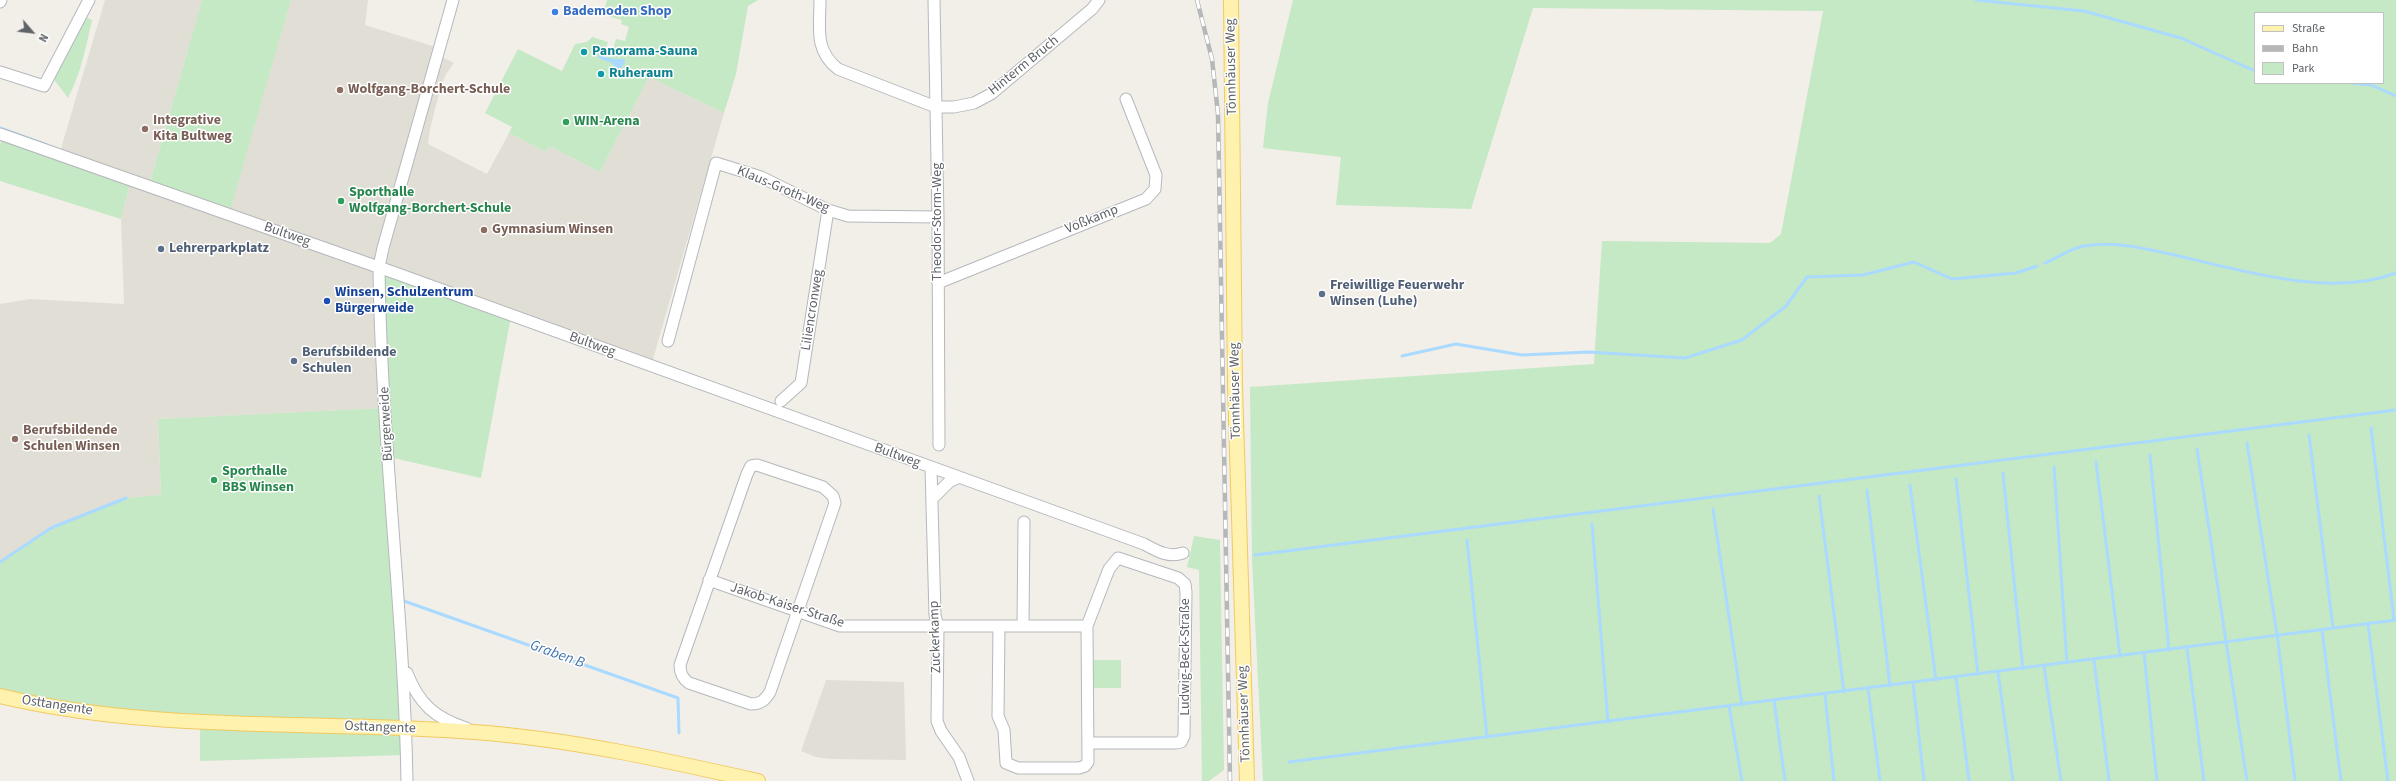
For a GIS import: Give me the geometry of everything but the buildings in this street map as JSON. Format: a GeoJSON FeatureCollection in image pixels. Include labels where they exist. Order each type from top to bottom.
{"type":"FeatureCollection","features":[{"type":"Feature","properties":{"kind":"main road","name":"Tönnhäuser Weg"},"geometry":{"type":"LineString","coordinates":[[1231,0],[1235,385],[1248,781]]}},
{"type":"Feature","properties":{"kind":"main road","name":"Osttangente"},"geometry":{"type":"LineString","coordinates":[[0,696],[45,707],[151,719],[476,732],[599,748],[758,781]]}},
{"type":"Feature","properties":{"kind":"street"},"geometry":{"type":"LineString","coordinates":[[0,72],[44,86],[89,0]]}},
{"type":"Feature","properties":{"kind":"street","name":"Bürgerweide"},"geometry":{"type":"LineString","coordinates":[[407,781],[404,665],[388,457],[379,267],[383,248],[453,0]]}},
{"type":"Feature","properties":{"kind":"street"},"geometry":{"type":"LineString","coordinates":[[820,0],[820,41],[823,54],[830,62],[838,69],[936,107]]}},
{"type":"Feature","properties":{"kind":"street","name":"Theodor-Storm-Weg"},"geometry":{"type":"LineString","coordinates":[[934,0],[938,216],[939,445]]}},
{"type":"Feature","properties":{"kind":"street","name":"Hinterm Bruch"},"geometry":{"type":"LineString","coordinates":[[936,107],[954,107],[974,103],[991,94],[1092,9],[1099,0]]}},
{"type":"Feature","properties":{"kind":"street","name":"Voßkamp"},"geometry":{"type":"LineString","coordinates":[[938,283],[1146,198],[1154,189],[1156,175],[1126,99]]}},
{"type":"Feature","properties":{"kind":"street","name":"Bultweg"},"geometry":{"type":"LineString","coordinates":[[0,134],[379,267],[957,478],[1144,544],[1161,553],[1174,556],[1183,553]]}},
{"type":"Feature","properties":{"kind":"street","name":"Klaus-Groth-Weg"},"geometry":{"type":"LineString","coordinates":[[668,341],[716,163],[761,177],[828,210],[848,216],[938,216]]}},
{"type":"Feature","properties":{"kind":"street","name":"Liliencronweg"},"geometry":{"type":"LineString","coordinates":[[781,401],[801,383],[828,210]]}},
{"type":"Feature","properties":{"kind":"street"},"geometry":{"type":"LineString","coordinates":[[757,465],[823,487],[833,496],[833,510],[797,611],[770,692],[766,699],[759,704],[751,704],[689,683],[680,673],[680,665],[709,580],[746,474],[751,466],[757,465]]}},
{"type":"Feature","properties":{"kind":"street","name":"Zuckerkamp"},"geometry":{"type":"LineString","coordinates":[[931,468],[934,497],[935,615],[938,627],[937,721],[941,731],[958,757],[962,776],[968,781]]}},
{"type":"Feature","properties":{"kind":"street"},"geometry":{"type":"LineString","coordinates":[[934,497],[949,482],[957,478]]}},
{"type":"Feature","properties":{"kind":"street"},"geometry":{"type":"LineString","coordinates":[[1023,626],[1024,522]]}},
{"type":"Feature","properties":{"kind":"street","name":"Ludwig-Beck-Straße"},"geometry":{"type":"LineString","coordinates":[[1087,626],[1111,565],[1118,558],[1178,578],[1185,584],[1184,736],[1181,742],[1089,743]]}},
{"type":"Feature","properties":{"kind":"street","name":"Jakob-Kaiser-Straße"},"geometry":{"type":"LineString","coordinates":[[709,580],[840,626],[938,627]]}},
{"type":"Feature","properties":{"kind":"street"},"geometry":{"type":"LineString","coordinates":[[938,627],[999,626],[1087,626],[1089,743],[1088,762],[1085,766],[1079,768],[1018,768],[1006,763],[1004,730],[998,716],[999,626]]}},
{"type":"Feature","properties":{"kind":"street","name":"Bürgerweide"},"geometry":{"type":"LineString","coordinates":[[404,665],[419,698],[428,708],[454,724],[476,732]]}},
{"type":"Feature","properties":{"kind":"shaded area"},"geometry":{"type":"Polygon","coordinates":[[[105,0],[202,0],[149,186],[229,214],[291,0],[368,0],[365,25],[439,48],[438,55],[454,63],[445,76],[440,90],[430,129],[428,144],[487,174],[509,133],[546,152],[549,146],[600,172],[649,77],[724,113],[651,366],[511,316],[385,408],[158,419],[161,495],[126,498],[51,528],[0,562],[0,304],[30,299],[124,304],[121,219],[131,180],[59,155],[105,0]]]}},
{"type":"Feature","properties":{"kind":"shaded area"},"geometry":{"type":"Polygon","coordinates":[[[826,680],[904,682],[906,760],[830,759],[816,757],[801,751],[826,680]]]}},
{"type":"Feature","properties":{"kind":"green space"},"geometry":{"type":"Polygon","coordinates":[[[202,0],[291,0],[229,215],[149,186],[202,0]]]}},
{"type":"Feature","properties":{"kind":"green space"},"geometry":{"type":"Polygon","coordinates":[[[607,0],[758,0],[748,6],[736,74],[724,113],[649,77],[600,172],[549,146],[546,152],[509,133],[512,127],[485,113],[518,49],[562,71],[575,44],[587,42],[592,37],[608,42],[606,48],[613,50],[616,39],[625,41],[629,27],[621,24],[622,20],[603,15],[607,0]]]}},
{"type":"Feature","properties":{"kind":"green space"},"geometry":{"type":"Polygon","coordinates":[[[1293,0],[2396,0],[2396,781],[1263,781],[1252,559],[1250,387],[1594,364],[1602,241],[1770,243],[1781,234],[1823,11],[1533,8],[1471,209],[1336,205],[1341,157],[1263,148],[1268,103],[1293,0]]]}},
{"type":"Feature","properties":{"kind":"green space"},"geometry":{"type":"Polygon","coordinates":[[[86,17],[92,20],[90,30],[80,69],[68,98],[53,78],[86,17]]]}},
{"type":"Feature","properties":{"kind":"green space"},"geometry":{"type":"Polygon","coordinates":[[[3,135],[131,180],[121,219],[0,181],[0,145],[3,135]]]}},
{"type":"Feature","properties":{"kind":"green space"},"geometry":{"type":"Polygon","coordinates":[[[379,267],[511,316],[481,478],[389,457],[406,755],[200,761],[200,721],[0,696],[0,562],[51,528],[126,498],[161,495],[158,419],[385,408],[379,267]]]}},
{"type":"Feature","properties":{"kind":"green space"},"geometry":{"type":"Polygon","coordinates":[[[1194,536],[1220,540],[1224,770],[1209,781],[1202,781],[1199,570],[1187,567],[1194,536]]]}},
{"type":"Feature","properties":{"kind":"green space"},"geometry":{"type":"Polygon","coordinates":[[[1093,660],[1121,660],[1121,688],[1094,688],[1093,660]]]}},
{"type":"Feature","properties":{"kind":"water"},"geometry":{"type":"Polygon","coordinates":[[[597,55],[614,59],[624,59],[625,62],[622,67],[617,70],[612,63],[600,59],[597,55]]]}},
{"type":"Feature","properties":{"kind":"waterway"},"geometry":{"type":"LineString","coordinates":[[1976,0],[2084,11],[2181,38],[2254,71]]}},
{"type":"Feature","properties":{"kind":"waterway"},"geometry":{"type":"LineString","coordinates":[[2361,84],[2371,85],[2396,96]]}},
{"type":"Feature","properties":{"kind":"waterway"},"geometry":{"type":"LineString","coordinates":[[0,128],[47,145]]}},
{"type":"Feature","properties":{"kind":"waterway"},"geometry":{"type":"LineString","coordinates":[[2045,263],[2079,247],[2106,244],[2170,254],[2284,279],[2343,283],[2370,280],[2396,273]]}},
{"type":"Feature","properties":{"kind":"waterway"},"geometry":{"type":"LineString","coordinates":[[1402,356],[1456,344],[1522,355],[1589,352],[1685,358],[1742,340],[1786,306],[1807,277],[1863,275],[1914,262],[1952,279],[2016,273],[2037,266]]}},
{"type":"Feature","properties":{"kind":"waterway"},"geometry":{"type":"LineString","coordinates":[[1255,555],[2396,410]]}},
{"type":"Feature","properties":{"kind":"waterway"},"geometry":{"type":"LineString","coordinates":[[2371,428],[2394,620]]}},
{"type":"Feature","properties":{"kind":"waterway"},"geometry":{"type":"LineString","coordinates":[[2309,435],[2333,628]]}},
{"type":"Feature","properties":{"kind":"waterway"},"geometry":{"type":"LineString","coordinates":[[2247,443],[2278,641],[2295,781]]}},
{"type":"Feature","properties":{"kind":"waterway"},"geometry":{"type":"LineString","coordinates":[[2197,449],[2247,781]]}},
{"type":"Feature","properties":{"kind":"waterway"},"geometry":{"type":"LineString","coordinates":[[2150,455],[2169,650]]}},
{"type":"Feature","properties":{"kind":"waterway"},"geometry":{"type":"LineString","coordinates":[[2096,462],[2120,656]]}},
{"type":"Feature","properties":{"kind":"waterway"},"geometry":{"type":"LineString","coordinates":[[2054,467],[2067,663]]}},
{"type":"Feature","properties":{"kind":"waterway"},"geometry":{"type":"LineString","coordinates":[[2003,473],[2023,669]]}},
{"type":"Feature","properties":{"kind":"waterway"},"geometry":{"type":"LineString","coordinates":[[1956,479],[1978,674]]}},
{"type":"Feature","properties":{"kind":"waterway"},"geometry":{"type":"LineString","coordinates":[[1910,485],[1936,680]]}},
{"type":"Feature","properties":{"kind":"waterway"},"geometry":{"type":"LineString","coordinates":[[1867,490],[1890,686]]}},
{"type":"Feature","properties":{"kind":"waterway"},"geometry":{"type":"LineString","coordinates":[[1819,496],[1844,692]]}},
{"type":"Feature","properties":{"kind":"waterway"},"geometry":{"type":"LineString","coordinates":[[0,562],[51,528],[126,498]]}},
{"type":"Feature","properties":{"kind":"waterway"},"geometry":{"type":"LineString","coordinates":[[1713,509],[1742,705]]}},
{"type":"Feature","properties":{"kind":"waterway"},"geometry":{"type":"LineString","coordinates":[[1592,524],[1608,722]]}},
{"type":"Feature","properties":{"kind":"waterway"},"geometry":{"type":"LineString","coordinates":[[1467,540],[1487,737]]}},
{"type":"Feature","properties":{"kind":"waterway","name":"Graben B"},"geometry":{"type":"LineString","coordinates":[[404,601],[678,698],[679,733]]}},
{"type":"Feature","properties":{"kind":"waterway"},"geometry":{"type":"LineString","coordinates":[[1289,762],[2396,620]]}},
{"type":"Feature","properties":{"kind":"waterway"},"geometry":{"type":"LineString","coordinates":[[2368,624],[2388,781]]}},
{"type":"Feature","properties":{"kind":"waterway"},"geometry":{"type":"LineString","coordinates":[[2322,630],[2341,781]]}},
{"type":"Feature","properties":{"kind":"waterway"},"geometry":{"type":"LineString","coordinates":[[2187,648],[2204,781]]}},
{"type":"Feature","properties":{"kind":"waterway"},"geometry":{"type":"LineString","coordinates":[[2144,653],[2157,781]]}},
{"type":"Feature","properties":{"kind":"waterway"},"geometry":{"type":"LineString","coordinates":[[2094,660],[2109,781]]}},
{"type":"Feature","properties":{"kind":"waterway"},"geometry":{"type":"LineString","coordinates":[[2044,666],[2061,781]]}},
{"type":"Feature","properties":{"kind":"waterway"},"geometry":{"type":"LineString","coordinates":[[1998,672],[2013,781]]}},
{"type":"Feature","properties":{"kind":"waterway"},"geometry":{"type":"LineString","coordinates":[[1956,677],[1969,781]]}},
{"type":"Feature","properties":{"kind":"waterway"},"geometry":{"type":"LineString","coordinates":[[1913,683],[1924,781]]}},
{"type":"Feature","properties":{"kind":"waterway"},"geometry":{"type":"LineString","coordinates":[[1868,688],[1880,781]]}},
{"type":"Feature","properties":{"kind":"waterway"},"geometry":{"type":"LineString","coordinates":[[1825,694],[1834,781]]}},
{"type":"Feature","properties":{"kind":"waterway"},"geometry":{"type":"LineString","coordinates":[[1774,700],[1785,781]]}},
{"type":"Feature","properties":{"kind":"waterway"},"geometry":{"type":"LineString","coordinates":[[1729,706],[1742,781]]}},
{"type":"Feature","properties":{"kind":"railway"},"geometry":{"type":"LineString","coordinates":[[1197,0],[1212,59],[1218,114],[1230,781]]}},
{"type":"Feature","properties":{"kind":"place","name":"Bademoden Shop"},"geometry":{"type":"Point","coordinates":[555,12]}},
{"type":"Feature","properties":{"kind":"place","name":"Panorama-Sauna"},"geometry":{"type":"Point","coordinates":[584,52]}},
{"type":"Feature","properties":{"kind":"place","name":"Ruheraum"},"geometry":{"type":"Point","coordinates":[601,74]}},
{"type":"Feature","properties":{"kind":"place","name":"Wolfgang-Borchert-Schule"},"geometry":{"type":"Point","coordinates":[340,90]}},
{"type":"Feature","properties":{"kind":"place","name":"WIN-Arena"},"geometry":{"type":"Point","coordinates":[566,122]}},
{"type":"Feature","properties":{"kind":"place","name":"Integrative Kita Bultweg"},"geometry":{"type":"Point","coordinates":[145,129]}},
{"type":"Feature","properties":{"kind":"place","name":"Sporthalle Wolfgang-Borchert-Schule"},"geometry":{"type":"Point","coordinates":[341,201]}},
{"type":"Feature","properties":{"kind":"place","name":"Gymnasium Winsen"},"geometry":{"type":"Point","coordinates":[484,230]}},
{"type":"Feature","properties":{"kind":"place","name":"Lehrerparkplatz"},"geometry":{"type":"Point","coordinates":[161,249]}},
{"type":"Feature","properties":{"kind":"place","name":"Freiwillige Feuerwehr Winsen (Luhe)"},"geometry":{"type":"Point","coordinates":[1322,294]}},
{"type":"Feature","properties":{"kind":"place","name":"Winsen, Schulzentrum Bürgerweide"},"geometry":{"type":"Point","coordinates":[327,301]}},
{"type":"Feature","properties":{"kind":"place","name":"Berufsbildende Schulen"},"geometry":{"type":"Point","coordinates":[294,361]}},
{"type":"Feature","properties":{"kind":"place","name":"Berufsbildende Schulen Winsen"},"geometry":{"type":"Point","coordinates":[15,439]}},
{"type":"Feature","properties":{"kind":"place","name":"Sporthalle BBS Winsen"},"geometry":{"type":"Point","coordinates":[214,480]}}]}
